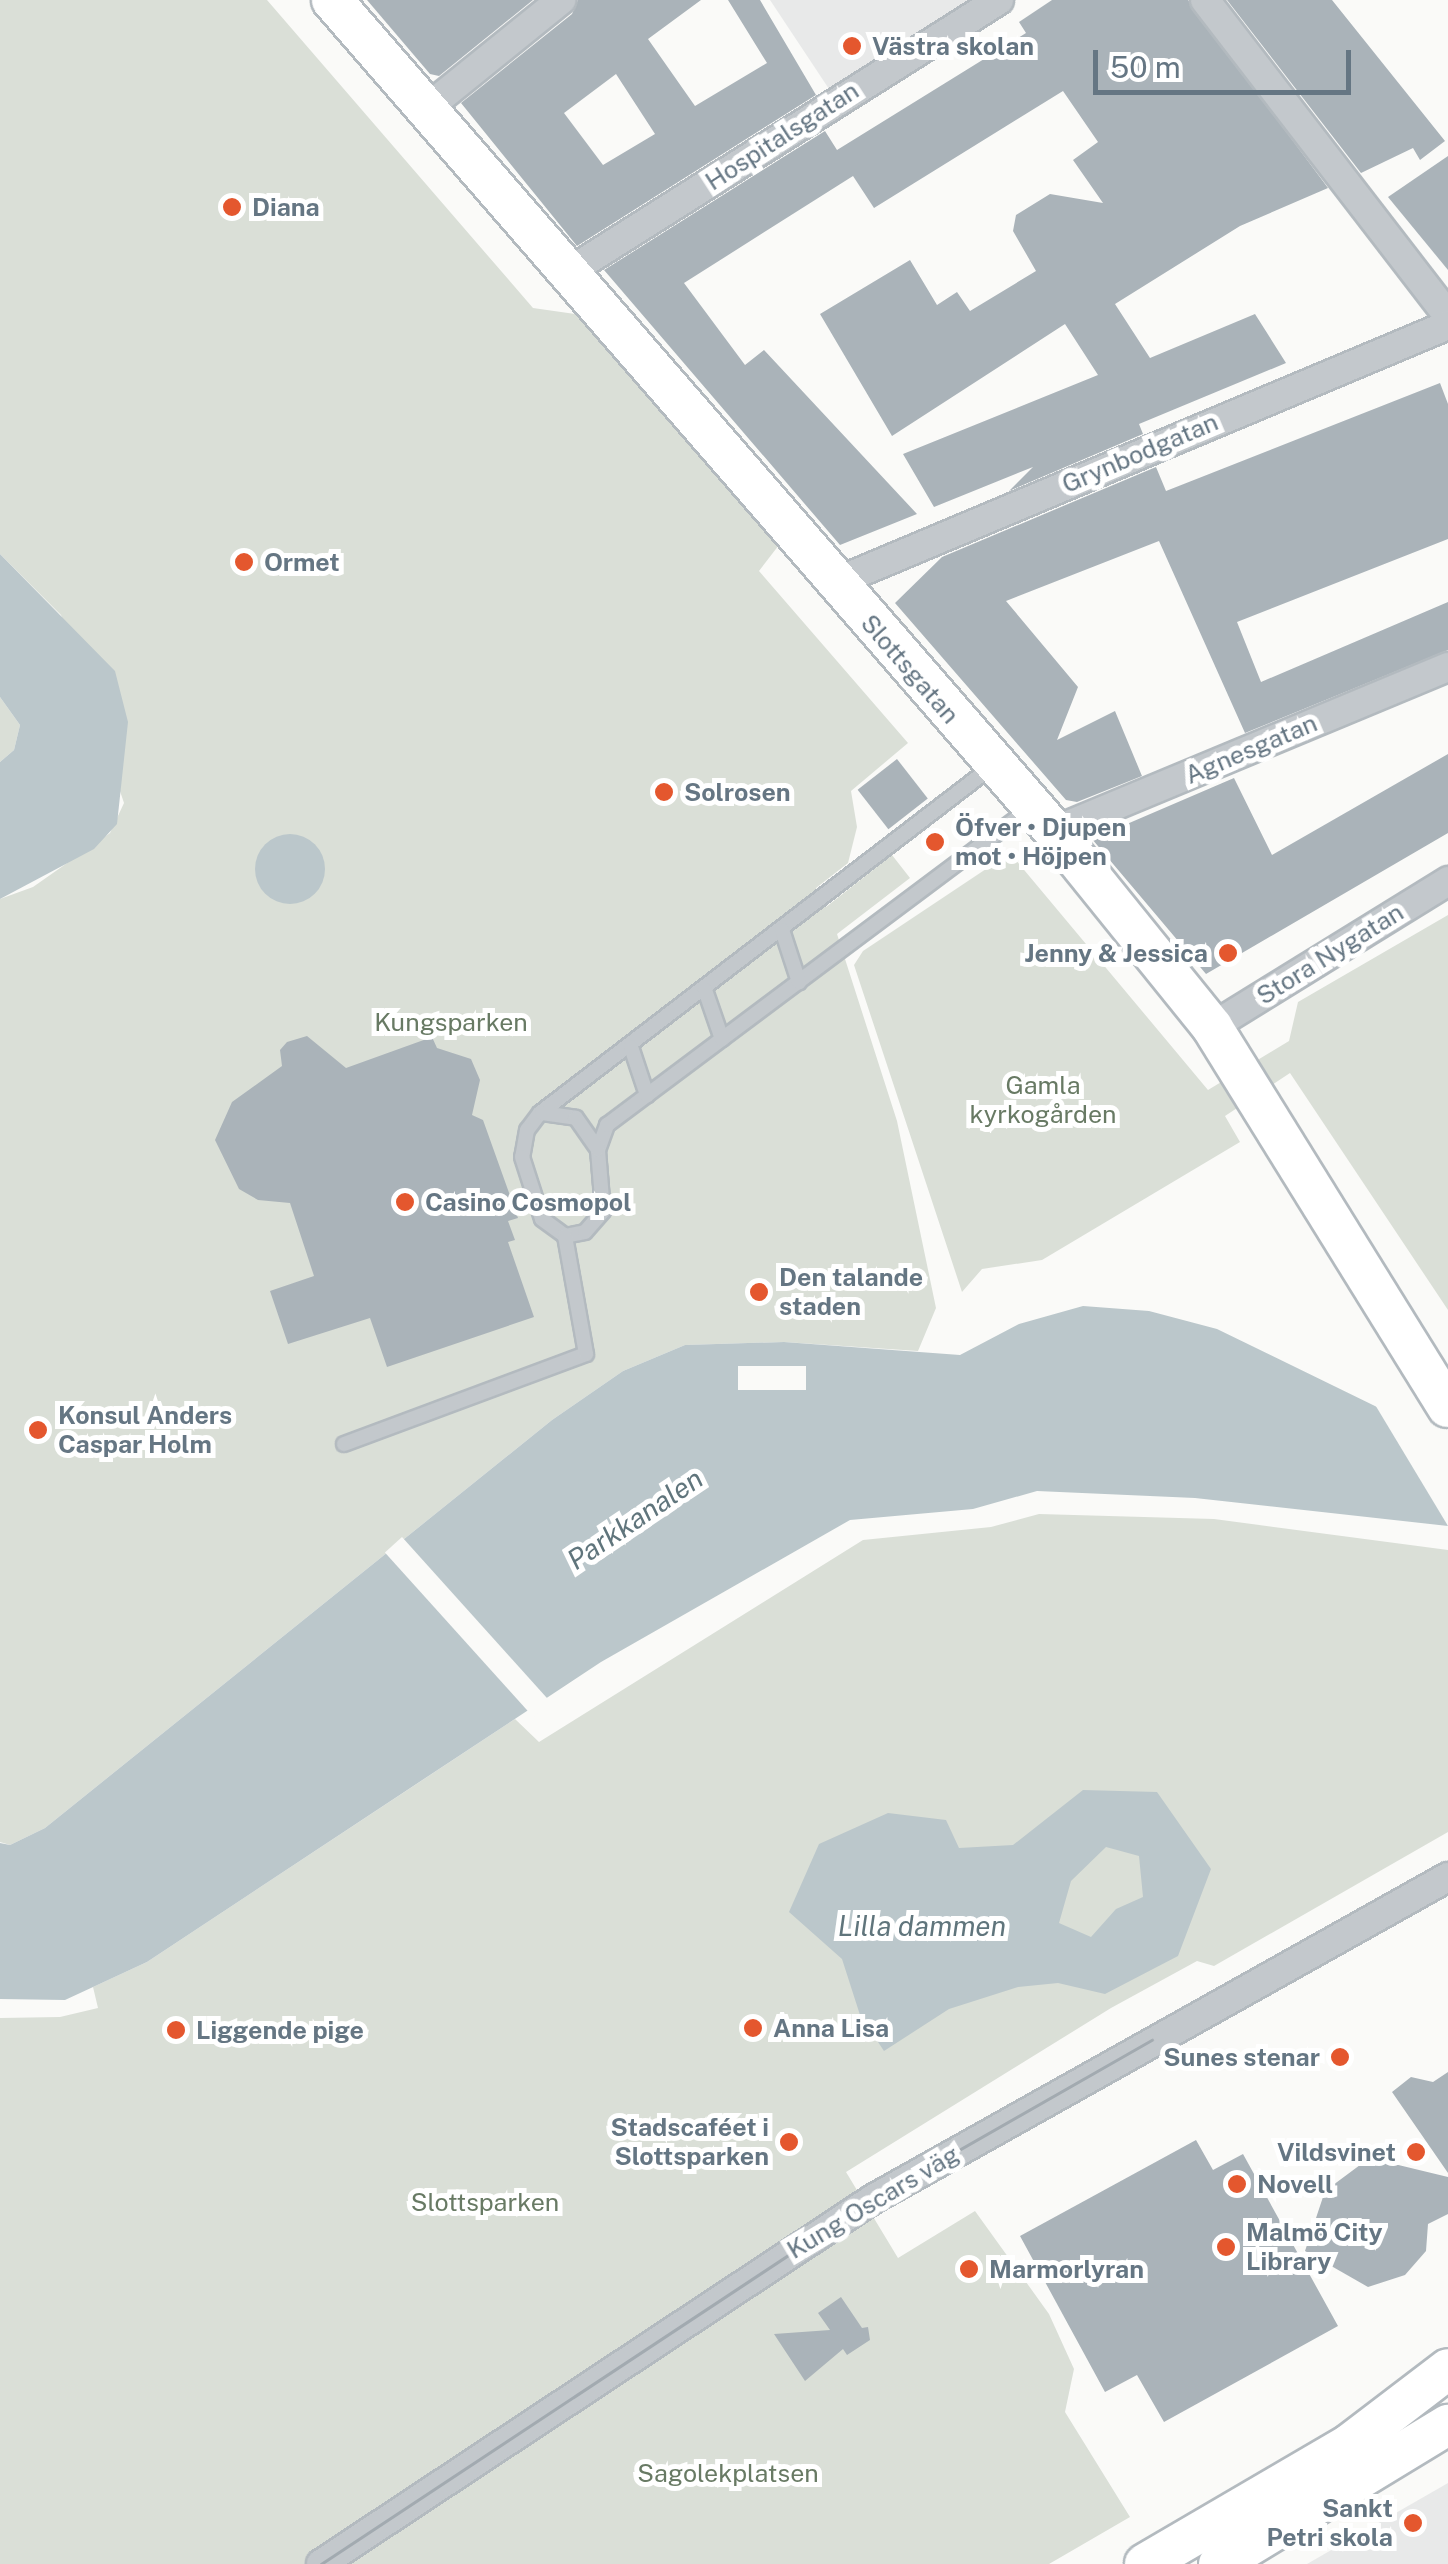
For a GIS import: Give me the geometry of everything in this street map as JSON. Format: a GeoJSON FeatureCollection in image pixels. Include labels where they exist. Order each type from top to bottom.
{"type":"FeatureCollection","features":[{"type":"Feature","properties":{"kind":"main road","name":"Slottsgatan"},"geometry":{"type":"LineString","coordinates":[[332,0],[834,584],[1043,819],[1212,1027],[1440,1394]]}},
{"type":"Feature","properties":{"kind":"main road"},"geometry":{"type":"LineString","coordinates":[[1146,2564],[1350,2444],[1448,2368]]}},
{"type":"Feature","properties":{"kind":"main road"},"geometry":{"type":"LineString","coordinates":[[1219,2564],[1448,2425]]}},
{"type":"Feature","properties":{"kind":"street"},"geometry":{"type":"LineString","coordinates":[[426,109],[561,0]]}},
{"type":"Feature","properties":{"kind":"street","name":"Hospitalsgatan"},"geometry":{"type":"LineString","coordinates":[[567,273],[999,0]]}},
{"type":"Feature","properties":{"kind":"street"},"geometry":{"type":"LineString","coordinates":[[1205,0],[1448,315]]}},
{"type":"Feature","properties":{"kind":"street","name":"Grynbodgatan"},"geometry":{"type":"LineString","coordinates":[[834,584],[1448,325]]}},
{"type":"Feature","properties":{"kind":"street","name":"Agnesgatan"},"geometry":{"type":"LineString","coordinates":[[1043,819],[1448,667]]}},
{"type":"Feature","properties":{"kind":"street","name":"Stora Nygatan"},"geometry":{"type":"LineString","coordinates":[[1212,1027],[1448,881]]}},
{"type":"Feature","properties":{"kind":"street","name":"Kung Oscars väg"},"geometry":{"type":"LineString","coordinates":[[321,2564],[873,2200],[1448,1877]]}},
{"type":"Feature","properties":{"kind":"lane"},"geometry":{"type":"LineString","coordinates":[[344,1444],[586,1354],[566,1236],[542,1219],[523,1174],[523,1143],[540,1114],[994,765]]}},
{"type":"Feature","properties":{"kind":"lane"},"geometry":{"type":"LineString","coordinates":[[566,1236],[584,1232],[603,1211],[598,1150],[607,1126],[799,982],[1043,819]]}},
{"type":"Feature","properties":{"kind":"lane"},"geometry":{"type":"LineString","coordinates":[[782,930],[799,982]]}},
{"type":"Feature","properties":{"kind":"lane"},"geometry":{"type":"LineString","coordinates":[[705,990],[722,1039]]}},
{"type":"Feature","properties":{"kind":"lane"},"geometry":{"type":"LineString","coordinates":[[630,1046],[647,1095]]}},
{"type":"Feature","properties":{"kind":"lane"},"geometry":{"type":"LineString","coordinates":[[540,1114],[576,1118],[598,1150]]}},
{"type":"Feature","properties":{"kind":"shaded area","name":"Västra skolan"},"geometry":{"type":"Polygon","coordinates":[[[770,0],[977,0],[831,92],[770,0]]]}},
{"type":"Feature","properties":{"kind":"shaded area","name":"Sankt Petri skola"},"geometry":{"type":"Polygon","coordinates":[[[1448,2483],[1448,2564],[1307,2564],[1448,2483]]]}},
{"type":"Feature","properties":{"kind":"green space","name":"Kungsparken"},"geometry":{"type":"Polygon","coordinates":[[[0,0],[267,0],[533,308],[575,314],[716,465],[779,545],[759,571],[908,743],[851,791],[857,827],[848,863],[816,888],[826,907],[892,855],[910,878],[837,934],[897,1121],[936,1308],[918,1351],[784,1342],[685,1345],[623,1371],[552,1420],[45,1828],[10,1845],[0,1842],[0,899],[33,887],[110,833],[124,803],[61,615],[0,554],[0,0]]]}},
{"type":"Feature","properties":{"kind":"green space"},"geometry":{"type":"Polygon","coordinates":[[[0,697],[20,725],[14,750],[0,762],[0,697]]]}},
{"type":"Feature","properties":{"kind":"green space","name":"Gamla kyrkogården"},"geometry":{"type":"Polygon","coordinates":[[[1010,853],[1208,1090],[1289,1041],[1298,1002],[1448,915],[1448,1310],[1290,1073],[1225,1116],[1240,1142],[1042,1260],[982,1269],[962,1292],[854,965],[863,951],[1010,853]]]}},
{"type":"Feature","properties":{"kind":"green space","name":"Slottsparken"},"geometry":{"type":"Polygon","coordinates":[[[1039,1514],[1214,1519],[1448,1550],[1448,1832],[1214,1966],[1197,1961],[1111,2008],[846,2172],[898,2258],[975,2211],[1049,2314],[1074,2369],[1065,2412],[1130,2517],[1049,2564],[0,2564],[0,2018],[60,2017],[98,2008],[93,1987],[147,1962],[515,1719],[539,1742],[863,1540],[991,1527],[1039,1514]]]}},
{"type":"Feature","properties":{"kind":"water"},"geometry":{"type":"Polygon","coordinates":[[[0,554],[115,671],[128,722],[117,824],[94,849],[0,899],[0,762],[14,750],[20,725],[0,697],[0,554]]]}},
{"type":"Feature","properties":{"kind":"water"},"geometry":{"type":"Polygon","coordinates":[[[290,834],[315,844],[325,869],[315,894],[290,904],[265,894],[255,869],[265,844],[290,834]]]}},
{"type":"Feature","properties":{"kind":"water","name":"Parkkanalen"},"geometry":{"type":"Polygon","coordinates":[[[1083,1306],[1149,1311],[1217,1329],[1377,1407],[1448,1414],[1448,1526],[1195,1498],[1037,1491],[973,1509],[850,1520],[601,1662],[147,1962],[65,2000],[0,1999],[0,1843],[10,1845],[45,1828],[552,1420],[623,1371],[685,1345],[784,1342],[960,1355],[1019,1324],[1083,1306]]]}},
{"type":"Feature","properties":{"kind":"water","name":"Lilla dammen"},"geometry":{"type":"Polygon","coordinates":[[[1083,1790],[1157,1792],[1211,1869],[1178,1956],[1105,1994],[1058,1983],[1018,1987],[949,2009],[884,2051],[860,2015],[842,1959],[789,1912],[819,1844],[888,1813],[946,1820],[959,1848],[1013,1845],[1083,1790]],[[1106,1847],[1071,1881],[1059,1923],[1091,1937],[1116,1909],[1143,1897],[1139,1856],[1106,1847]]]}},
{"type":"Feature","properties":{"kind":"pier"},"geometry":{"type":"Polygon","coordinates":[[[738,1366],[806,1366],[806,1390],[738,1390],[738,1366]]]}},
{"type":"Feature","properties":{"kind":"pier"},"geometry":{"type":"Polygon","coordinates":[[[1371,1398],[1448,1409],[1448,1526],[1371,1398]]]}},
{"type":"Feature","properties":{"kind":"pier"},"geometry":{"type":"Polygon","coordinates":[[[402,1537],[551,1702],[533,1717],[385,1552],[402,1537]]]}},
{"type":"Feature","properties":{"kind":"building"},"geometry":{"type":"Polygon","coordinates":[[[367,0],[533,0],[439,76],[430,74],[367,0]]]}},
{"type":"Feature","properties":{"kind":"building"},"geometry":{"type":"Polygon","coordinates":[[[578,0],[701,0],[648,39],[695,106],[767,63],[728,0],[760,0],[816,95],[577,246],[461,103],[572,14],[578,0]],[[616,74],[564,113],[603,165],[655,134],[616,74]]]}},
{"type":"Feature","properties":{"kind":"building"},"geometry":{"type":"Polygon","coordinates":[[[1052,0],[1188,0],[1328,188],[1240,226],[1115,304],[1150,358],[1255,314],[1286,363],[1139,424],[1143,434],[1009,491],[1033,467],[934,507],[903,454],[1098,375],[1065,324],[892,436],[820,314],[910,260],[937,305],[957,292],[970,311],[1036,271],[1013,231],[1016,215],[1050,194],[1103,203],[1073,160],[1098,142],[1063,91],[874,208],[853,176],[684,283],[745,365],[764,350],[917,514],[840,545],[604,270],[825,131],[837,150],[1026,33],[1019,22],[1052,0]]]}},
{"type":"Feature","properties":{"kind":"building"},"geometry":{"type":"Polygon","coordinates":[[[1227,0],[1332,0],[1445,141],[1420,160],[1413,148],[1361,173],[1227,0]]]}},
{"type":"Feature","properties":{"kind":"building"},"geometry":{"type":"Polygon","coordinates":[[[1448,156],[1448,270],[1388,197],[1448,156]]]}},
{"type":"Feature","properties":{"kind":"building"},"geometry":{"type":"Polygon","coordinates":[[[1440,383],[1448,404],[1448,539],[1237,622],[1261,682],[1448,602],[1448,650],[1245,733],[1159,541],[1006,601],[1078,687],[1057,740],[1115,711],[1142,776],[1077,802],[1066,800],[895,603],[942,557],[1156,467],[1166,491],[1440,383]]]}},
{"type":"Feature","properties":{"kind":"building"},"geometry":{"type":"Polygon","coordinates":[[[1448,754],[1448,833],[1206,974],[1092,839],[1234,778],[1272,855],[1448,754]]]}},
{"type":"Feature","properties":{"kind":"building"},"geometry":{"type":"Polygon","coordinates":[[[897,759],[928,798],[888,829],[858,790],[897,759]]]}},
{"type":"Feature","properties":{"kind":"building","name":"Casino Cosmopol"},"geometry":{"type":"Polygon","coordinates":[[[307,1036],[346,1068],[432,1037],[437,1048],[471,1059],[480,1080],[472,1115],[483,1120],[518,1218],[508,1221],[515,1240],[508,1242],[534,1317],[387,1367],[370,1318],[288,1344],[270,1291],[314,1276],[290,1203],[258,1200],[239,1189],[215,1140],[232,1102],[282,1066],[280,1050],[287,1042],[307,1036]]]}},
{"type":"Feature","properties":{"kind":"building"},"geometry":{"type":"Polygon","coordinates":[[[1448,2072],[1448,2173],[1392,2092],[1411,2077],[1433,2082],[1448,2072]]]}},
{"type":"Feature","properties":{"kind":"building","name":"Malmö City Library"},"geometry":{"type":"Polygon","coordinates":[[[1196,2140],[1213,2170],[1243,2154],[1338,2326],[1164,2422],[1137,2375],[1105,2392],[1020,2236],[1196,2140]]]}},
{"type":"Feature","properties":{"kind":"building"},"geometry":{"type":"Polygon","coordinates":[[[1386,2162],[1448,2177],[1448,2214],[1428,2224],[1426,2251],[1405,2275],[1368,2287],[1305,2251],[1325,2191],[1360,2165],[1386,2162]]]}},
{"type":"Feature","properties":{"kind":"building"},"geometry":{"type":"Polygon","coordinates":[[[841,2297],[862,2328],[868,2327],[870,2340],[847,2355],[843,2349],[805,2381],[774,2334],[830,2330],[818,2313],[841,2297]]]}},
{"type":"Feature","properties":{"kind":"tram line"},"geometry":{"type":"LineString","coordinates":[[321,2564],[873,2199],[1152,2040]]}},
{"type":"Feature","properties":{"kind":"place","name":"Västra skolan"},"geometry":{"type":"Point","coordinates":[852,46]}},
{"type":"Feature","properties":{"kind":"place","name":"Diana"},"geometry":{"type":"Point","coordinates":[232,207]}},
{"type":"Feature","properties":{"kind":"place","name":"Ormet"},"geometry":{"type":"Point","coordinates":[244,562]}},
{"type":"Feature","properties":{"kind":"place","name":"Solrosen"},"geometry":{"type":"Point","coordinates":[664,792]}},
{"type":"Feature","properties":{"kind":"place","name":"Öfver • Djupen mot • Höjpen"},"geometry":{"type":"Point","coordinates":[935,842]}},
{"type":"Feature","properties":{"kind":"place","name":"Jenny & Jessica"},"geometry":{"type":"Point","coordinates":[1228,953]}},
{"type":"Feature","properties":{"kind":"place","name":"Casino Cosmopol"},"geometry":{"type":"Point","coordinates":[405,1202]}},
{"type":"Feature","properties":{"kind":"place","name":"Den talande staden"},"geometry":{"type":"Point","coordinates":[759,1292]}},
{"type":"Feature","properties":{"kind":"place","name":"Konsul Anders Caspar Holm"},"geometry":{"type":"Point","coordinates":[38,1430]}},
{"type":"Feature","properties":{"kind":"place","name":"Anna Lisa"},"geometry":{"type":"Point","coordinates":[753,2028]}},
{"type":"Feature","properties":{"kind":"place","name":"Liggende pige"},"geometry":{"type":"Point","coordinates":[176,2030]}},
{"type":"Feature","properties":{"kind":"place","name":"Sunes stenar"},"geometry":{"type":"Point","coordinates":[1340,2057]}},
{"type":"Feature","properties":{"kind":"place","name":"Stadscaféet i Slottsparken"},"geometry":{"type":"Point","coordinates":[789,2142]}},
{"type":"Feature","properties":{"kind":"place","name":"Vildsvinet"},"geometry":{"type":"Point","coordinates":[1416,2152]}},
{"type":"Feature","properties":{"kind":"place","name":"Novell"},"geometry":{"type":"Point","coordinates":[1237,2184]}},
{"type":"Feature","properties":{"kind":"place","name":"Malmö City Library"},"geometry":{"type":"Point","coordinates":[1226,2247]}},
{"type":"Feature","properties":{"kind":"place","name":"Marmorlyran"},"geometry":{"type":"Point","coordinates":[969,2269]}},
{"type":"Feature","properties":{"kind":"place","name":"Sankt Petri skola"},"geometry":{"type":"Point","coordinates":[1413,2523]}},
{"type":"Feature","properties":{"kind":"park label","name":"Sagolekplatsen"},"geometry":{"type":"Point","coordinates":[728,2473]}}]}
